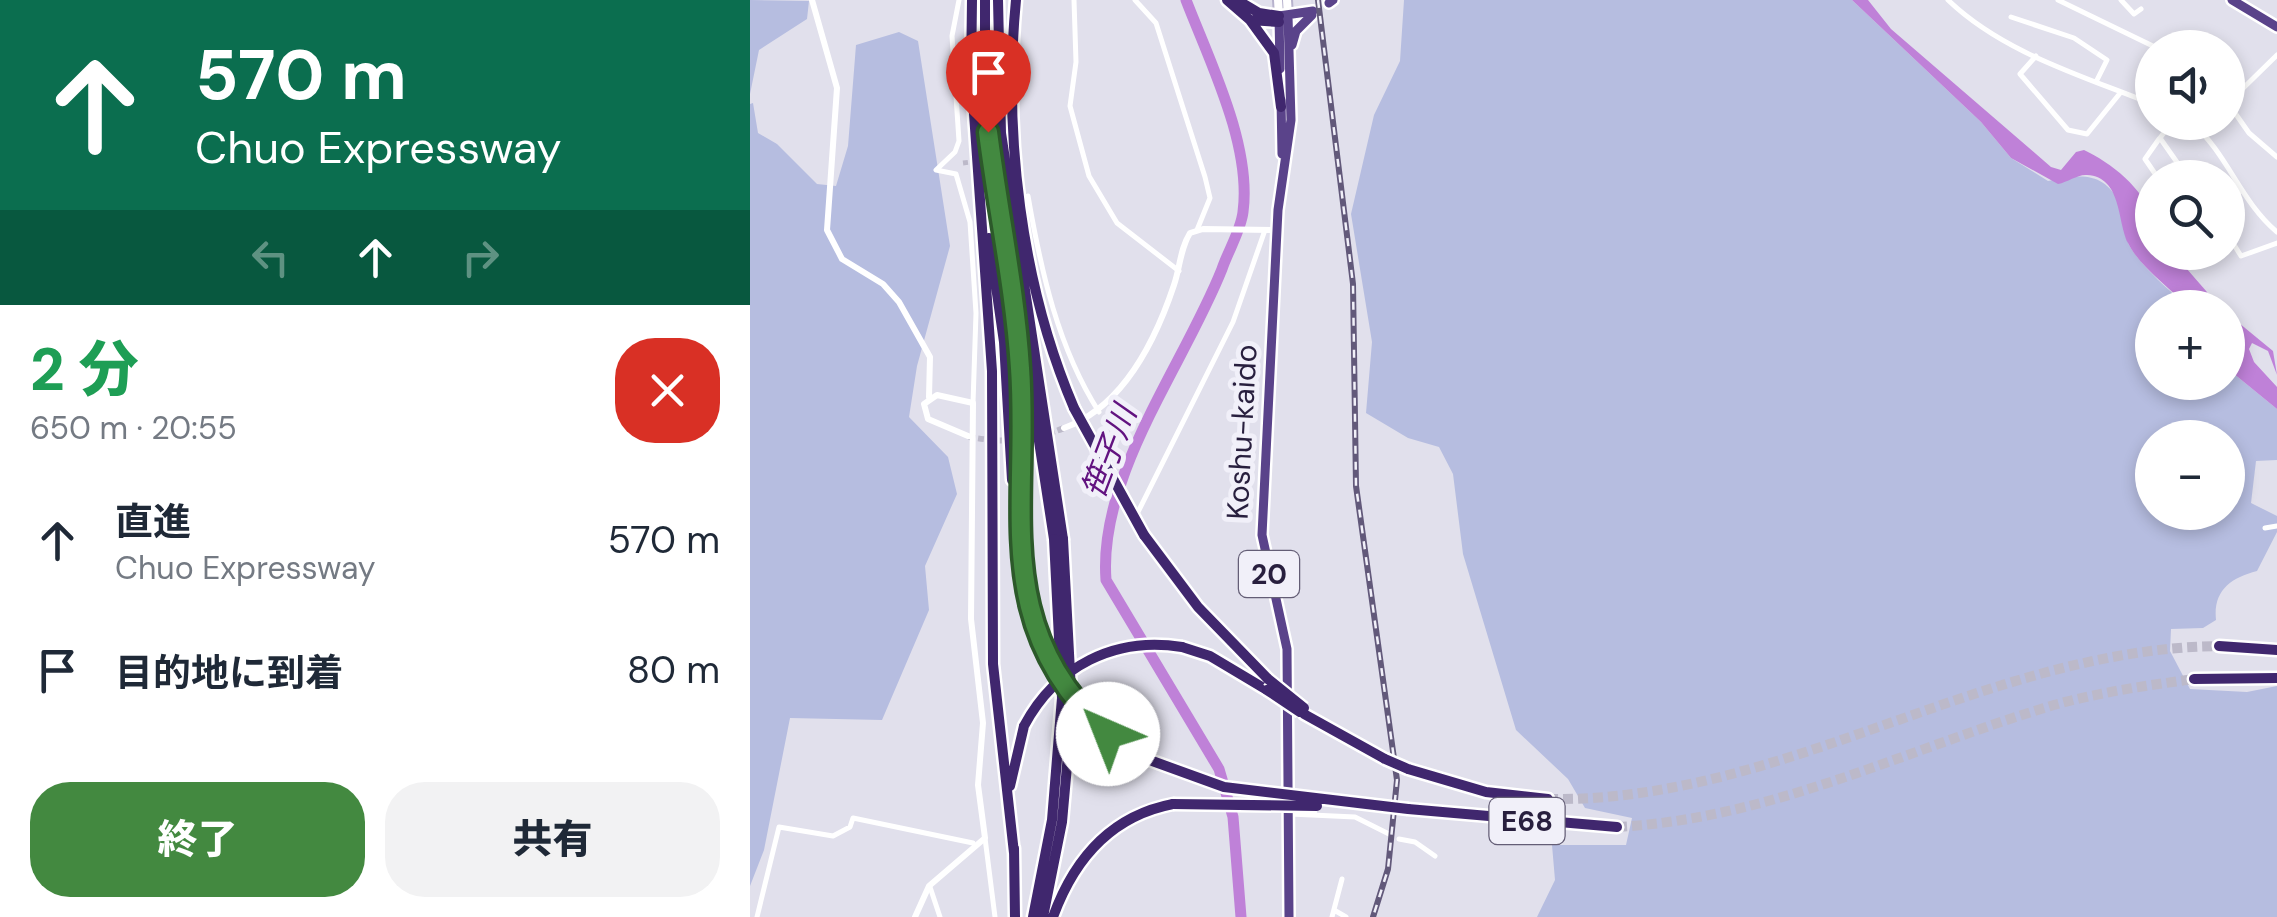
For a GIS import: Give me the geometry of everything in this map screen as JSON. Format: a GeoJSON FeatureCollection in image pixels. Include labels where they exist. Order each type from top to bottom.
{"type":"FeatureCollection","features":[{"type":"Feature","properties":{"kind":"highway"},"geometry":{"type":"LineString","coordinates":[[972,0],[970,71],[992,371],[994,664],[1014,853]]}},
{"type":"Feature","properties":{"kind":"highway"},"geometry":{"type":"LineString","coordinates":[[985,0],[985,95],[1020,364],[1018,518],[1023,585]]}},
{"type":"Feature","properties":{"kind":"highway"},"geometry":{"type":"LineString","coordinates":[[1000,0],[998,106],[1059,539],[1072,710],[1062,822],[1043,917]]}},
{"type":"Feature","properties":{"kind":"highway"},"geometry":{"type":"LineString","coordinates":[[1019,0],[1013,115],[1023,207],[1044,320],[1074,408],[1144,535],[1198,607],[1268,684]]}},
{"type":"Feature","properties":{"kind":"highway"},"geometry":{"type":"LineString","coordinates":[[1227,0],[1250,20],[1274,53],[1282,107]]}},
{"type":"Feature","properties":{"kind":"highway"},"geometry":{"type":"LineString","coordinates":[[1238,0],[1258,14],[1282,18]]}},
{"type":"Feature","properties":{"kind":"highway"},"geometry":{"type":"LineString","coordinates":[[1238,0],[1262,0]]}},
{"type":"Feature","properties":{"kind":"highway"},"geometry":{"type":"LineString","coordinates":[[2232,0],[2277,27]]}},
{"type":"Feature","properties":{"kind":"highway"},"geometry":{"type":"LineString","coordinates":[[1250,20],[1312,13],[1296,32],[1290,56]]}},
{"type":"Feature","properties":{"kind":"highway","name":"Koshu-kaido"},"geometry":{"type":"LineString","coordinates":[[1282,18],[1290,56],[1292,120],[1277,230],[1262,535],[1286,637],[1289,917]]}},
{"type":"Feature","properties":{"kind":"highway","name":"Koshu-kaido"},"geometry":{"type":"LineString","coordinates":[[1281,187],[1282,18]]}},
{"type":"Feature","properties":{"kind":"highway"},"geometry":{"type":"LineString","coordinates":[[970,71],[980,177],[1004,342],[1023,585],[1035,632],[1066,688],[1108,734],[1144,758],[1224,787],[1408,810]]}},
{"type":"Feature","properties":{"kind":"highway"},"geometry":{"type":"LineString","coordinates":[[999,212],[1059,539],[1062,698],[1052,820],[1033,917]]}},
{"type":"Feature","properties":{"kind":"highway"},"geometry":{"type":"LineString","coordinates":[[1016,917],[1010,778],[1024,726],[1053,684],[1091,658],[1136,644],[1182,647],[1268,684]]}},
{"type":"Feature","properties":{"kind":"highway"},"geometry":{"type":"LineString","coordinates":[[2220,646],[2277,650]]}},
{"type":"Feature","properties":{"kind":"highway"},"geometry":{"type":"LineString","coordinates":[[2194,680],[2277,678]]}},
{"type":"Feature","properties":{"kind":"highway","name":"E68"},"geometry":{"type":"LineString","coordinates":[[1268,684],[1367,750],[1408,769],[1486,792],[1548,799]]}},
{"type":"Feature","properties":{"kind":"highway"},"geometry":{"type":"LineString","coordinates":[[1053,917],[1072,875],[1099,840],[1132,817],[1174,804],[1408,810]]}},
{"type":"Feature","properties":{"kind":"highway","name":"E68"},"geometry":{"type":"LineString","coordinates":[[1408,810],[1617,826]]}},
{"type":"Feature","properties":{"kind":"main road","name":"Koshu-kaido"},"geometry":{"type":"LineString","coordinates":[[1278,0],[1282,18]]}},
{"type":"Feature","properties":{"kind":"main road","name":"Koshu-kaido"},"geometry":{"type":"LineString","coordinates":[[1282,18],[1287,0]]}},
{"type":"Feature","properties":{"kind":"street"},"geometry":{"type":"LineString","coordinates":[[812,0],[837,88],[827,230],[842,259],[884,284],[899,302],[930,357],[928,399],[923,406],[928,419],[968,436]]}},
{"type":"Feature","properties":{"kind":"street"},"geometry":{"type":"LineString","coordinates":[[959,0],[952,36],[958,147],[936,170],[956,174],[970,222],[976,313],[971,619],[983,723],[978,785],[995,917]]}},
{"type":"Feature","properties":{"kind":"street"},"geometry":{"type":"LineString","coordinates":[[1074,0],[1076,62],[1070,106],[1090,176],[1117,223],[1179,271]]}},
{"type":"Feature","properties":{"kind":"street"},"geometry":{"type":"LineString","coordinates":[[1064,428],[1100,412],[1122,387],[1156,331],[1179,271],[1185,242],[1200,229],[1210,198],[1156,23],[1135,0]]}},
{"type":"Feature","properties":{"kind":"street"},"geometry":{"type":"LineString","coordinates":[[1948,0],[1977,25],[2036,56],[2135,97]]}},
{"type":"Feature","properties":{"kind":"street"},"geometry":{"type":"LineString","coordinates":[[2058,0],[2135,37]]}},
{"type":"Feature","properties":{"kind":"street"},"geometry":{"type":"LineString","coordinates":[[2122,0],[2134,14],[2141,10]]}},
{"type":"Feature","properties":{"kind":"street"},"geometry":{"type":"LineString","coordinates":[[2011,17],[2074,38],[2107,60],[2096,82]]}},
{"type":"Feature","properties":{"kind":"street"},"geometry":{"type":"LineString","coordinates":[[2245,86],[2277,55]]}},
{"type":"Feature","properties":{"kind":"street"},"geometry":{"type":"LineString","coordinates":[[2036,56],[2020,74],[2078,135],[2087,134],[2121,92]]}},
{"type":"Feature","properties":{"kind":"street"},"geometry":{"type":"LineString","coordinates":[[2245,127],[2277,157]]}},
{"type":"Feature","properties":{"kind":"street"},"geometry":{"type":"LineString","coordinates":[[1028,196],[1045,290],[1084,389],[1100,412]]}},
{"type":"Feature","properties":{"kind":"street"},"geometry":{"type":"LineString","coordinates":[[2245,199],[2277,232]]}},
{"type":"Feature","properties":{"kind":"street"},"geometry":{"type":"LineString","coordinates":[[1200,229],[1277,230]]}},
{"type":"Feature","properties":{"kind":"street"},"geometry":{"type":"LineString","coordinates":[[1138,512],[1233,322],[1265,230]]}},
{"type":"Feature","properties":{"kind":"street"},"geometry":{"type":"LineString","coordinates":[[2245,255],[2277,243]]}},
{"type":"Feature","properties":{"kind":"street"},"geometry":{"type":"LineString","coordinates":[[928,399],[947,395],[973,403]]}},
{"type":"Feature","properties":{"kind":"street"},"geometry":{"type":"LineString","coordinates":[[2265,528],[2277,526]]}},
{"type":"Feature","properties":{"kind":"street"},"geometry":{"type":"LineString","coordinates":[[1287,814],[1355,818],[1389,834]]}},
{"type":"Feature","properties":{"kind":"street"},"geometry":{"type":"LineString","coordinates":[[757,917],[779,827],[833,836],[850,826],[852,818],[973,844]]}},
{"type":"Feature","properties":{"kind":"street"},"geometry":{"type":"LineString","coordinates":[[915,917],[929,886],[984,838]]}},
{"type":"Feature","properties":{"kind":"street"},"geometry":{"type":"LineString","coordinates":[[1400,839],[1415,842],[1436,856]]}},
{"type":"Feature","properties":{"kind":"street"},"geometry":{"type":"LineString","coordinates":[[1342,879],[1333,913],[1346,917]]}},
{"type":"Feature","properties":{"kind":"street"},"geometry":{"type":"LineString","coordinates":[[929,886],[940,917]]}},
{"type":"Feature","properties":{"kind":"shaded area"},"geometry":{"type":"Polygon","coordinates":[[[750,0],[809,1],[807,19],[759,50],[750,94],[750,0]]]}},
{"type":"Feature","properties":{"kind":"shaded area"},"geometry":{"type":"Polygon","coordinates":[[[1404,0],[1852,0],[1981,122],[2011,158],[2048,181],[2081,177],[2107,186],[2124,215],[2127,240],[2135,254],[2135,270],[2149,270],[2170,290],[2135,290],[2135,400],[2245,400],[2245,383],[2277,409],[2277,460],[2256,461],[2251,503],[2277,516],[2277,532],[2257,571],[2225,587],[2217,601],[2216,620],[2203,628],[2171,629],[2170,651],[2190,689],[2247,692],[2277,686],[2277,917],[1537,917],[1555,880],[1552,845],[1626,845],[1632,818],[1585,808],[1568,779],[1516,730],[1463,554],[1453,474],[1439,447],[1408,438],[1366,413],[1372,342],[1351,214],[1374,115],[1400,61],[1404,0]]]}},
{"type":"Feature","properties":{"kind":"shaded area"},"geometry":{"type":"Polygon","coordinates":[[[1852,0],[1868,0],[1891,29],[2051,167],[2061,170],[2076,152],[2084,150],[2115,169],[2135,188],[2135,254],[2107,183],[2084,175],[2058,184],[2011,158],[1981,122],[1852,0]]]}},
{"type":"Feature","properties":{"kind":"shaded area"},"geometry":{"type":"Polygon","coordinates":[[[899,32],[918,41],[950,246],[917,366],[909,417],[948,457],[957,494],[925,566],[929,610],[882,720],[790,718],[764,850],[750,886],[750,104],[753,103],[758,133],[777,144],[817,184],[836,186],[848,146],[856,45],[899,32]]]}},
{"type":"Feature","properties":{"kind":"shaded area"},"geometry":{"type":"Polygon","coordinates":[[[2149,270],[2188,270],[2205,290],[2170,290],[2149,270]]]}},
{"type":"Feature","properties":{"kind":"shaded area"},"geometry":{"type":"Polygon","coordinates":[[[2245,328],[2273,351],[2277,375],[2268,351],[2252,343],[2249,349],[2254,362],[2277,387],[2277,409],[2245,383],[2245,328]]]}},
{"type":"Feature","properties":{"kind":"waterway","name":"笹子川"},"geometry":{"type":"LineString","coordinates":[[1186,0],[1235,131],[1244,186],[1243,212],[1206,306],[1129,461],[1107,540],[1106,580],[1219,769],[1233,817],[1241,917]]}},
{"type":"Feature","properties":{"kind":"tunnel"},"geometry":{"type":"LineString","coordinates":[[963,163],[995,159]]}},
{"type":"Feature","properties":{"kind":"tunnel"},"geometry":{"type":"LineString","coordinates":[[969,437],[1017,440],[1064,428]]}},
{"type":"Feature","properties":{"kind":"tunnel"},"geometry":{"type":"LineString","coordinates":[[1548,799],[1635,794],[1719,777],[2048,672],[2132,654],[2219,646]]}},
{"type":"Feature","properties":{"kind":"tunnel"},"geometry":{"type":"LineString","coordinates":[[1617,827],[1727,811],[1833,781],[2062,703],[2194,679]]}},
{"type":"Feature","properties":{"kind":"railway"},"geometry":{"type":"LineString","coordinates":[[1318,0],[1353,284],[1356,486],[1397,780],[1388,869],[1373,917]]}},
{"type":"Feature","properties":{"kind":"route"},"geometry":{"type":"LineString","coordinates":[[988,132],[1020,364],[1018,518],[1023,585],[1035,632],[1045,653],[1078,704],[1108,734]]}}]}
